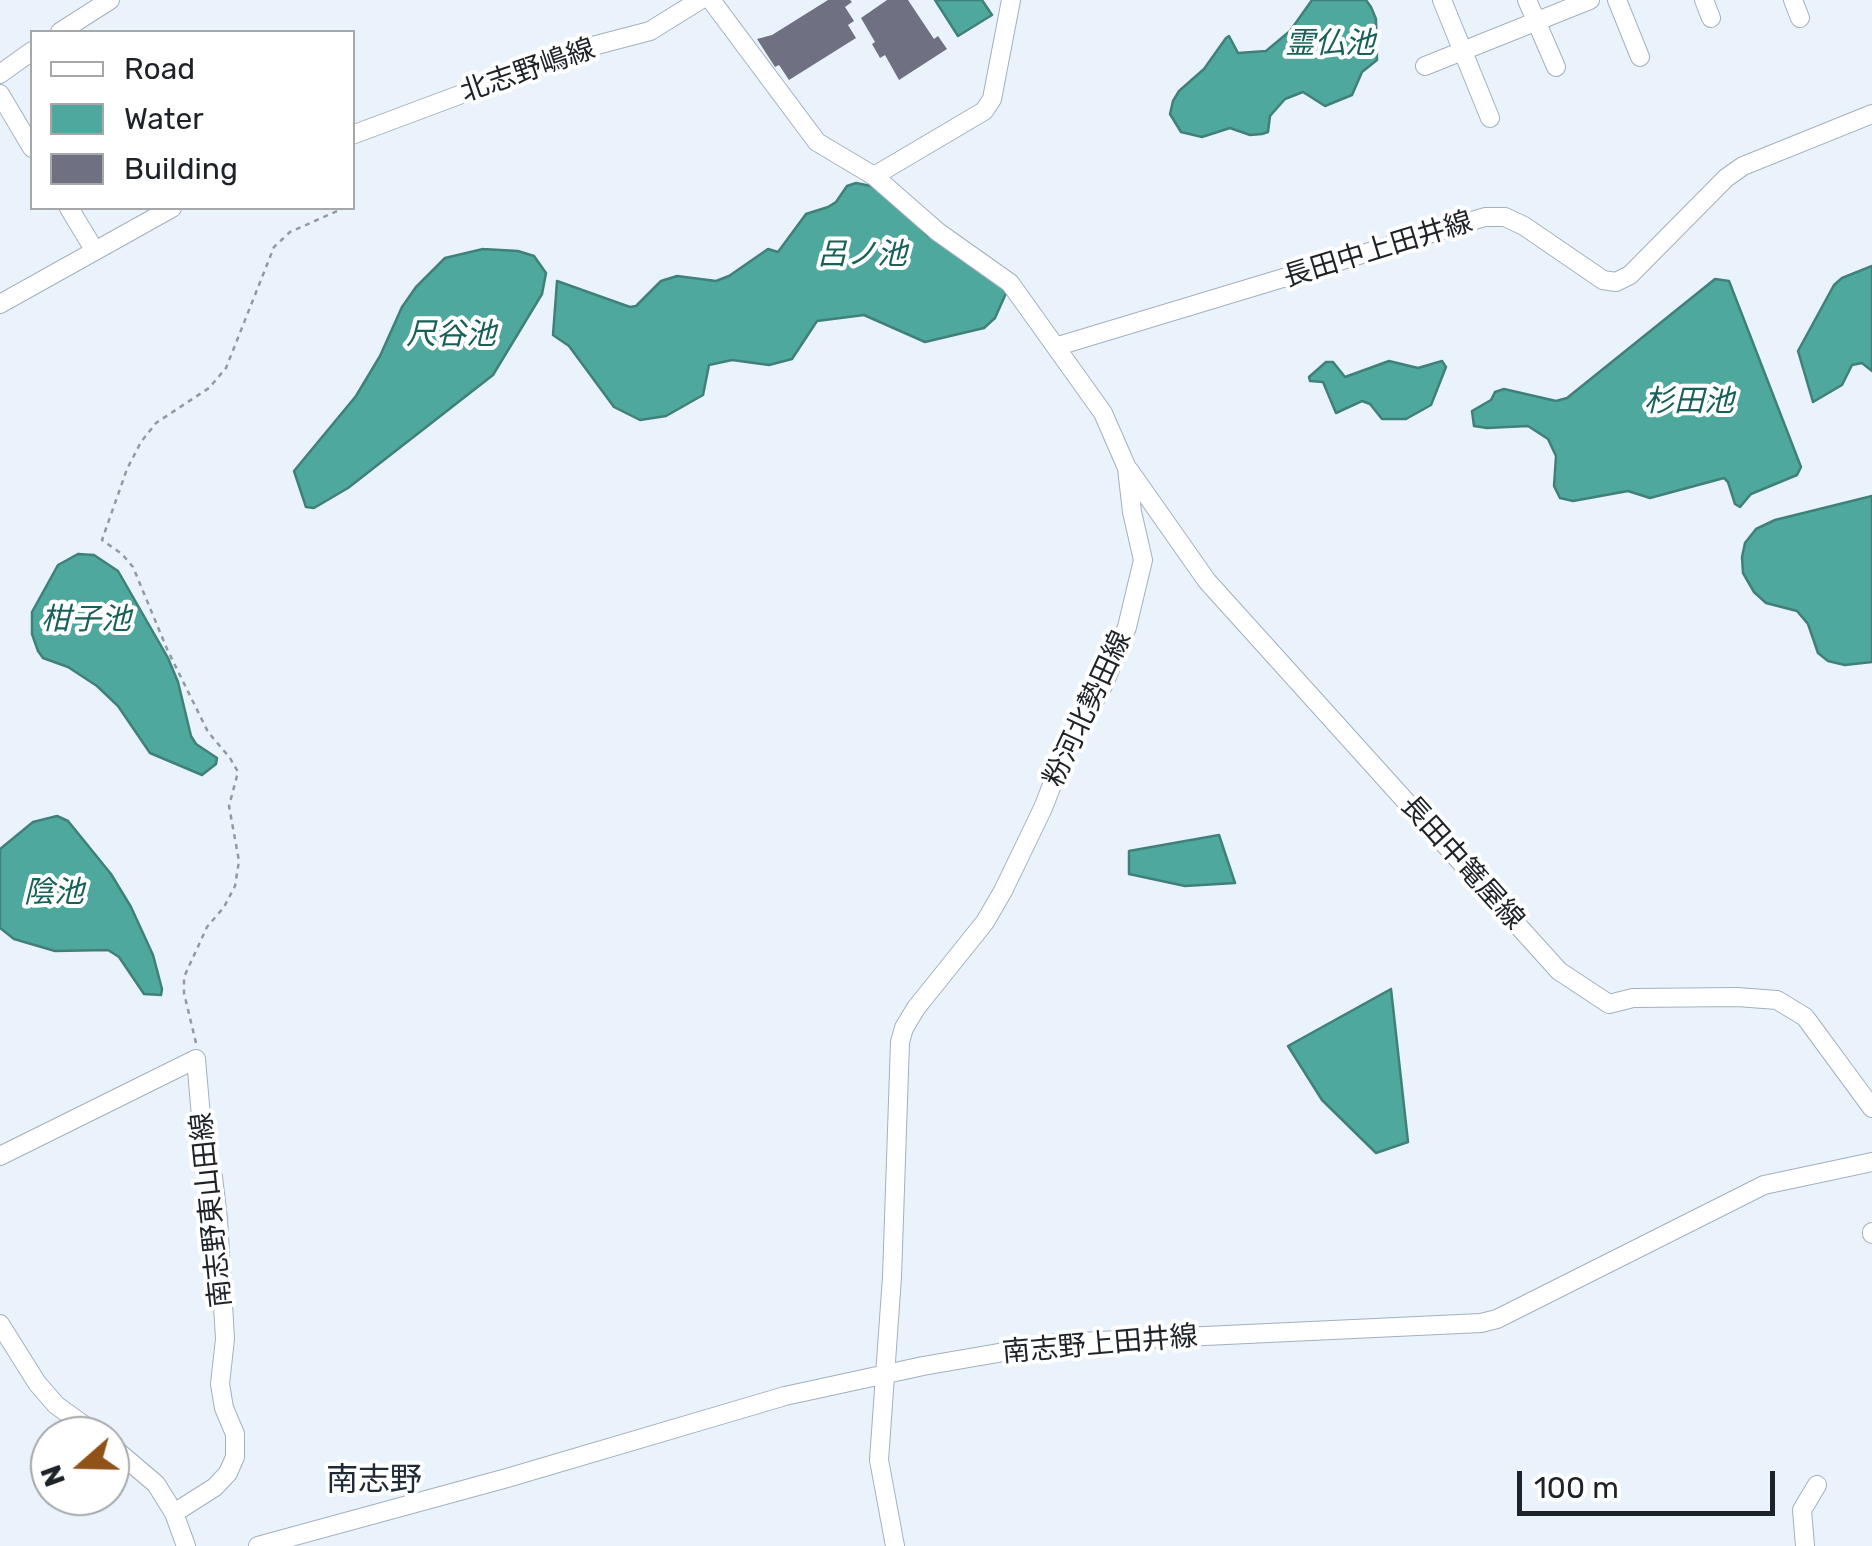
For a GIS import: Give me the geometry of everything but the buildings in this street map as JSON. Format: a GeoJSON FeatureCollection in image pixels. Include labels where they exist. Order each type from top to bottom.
{"type":"FeatureCollection","features":[{"type":"Feature","properties":{"kind":"street"},"geometry":{"type":"LineString","coordinates":[[63,30],[110,0]]}},
{"type":"Feature","properties":{"kind":"street","name":"北志野嶋線"},"geometry":{"type":"LineString","coordinates":[[355,135],[585,48],[650,31],[700,0]]}},
{"type":"Feature","properties":{"kind":"street","name":"粉河北勢田線"},"geometry":{"type":"LineString","coordinates":[[711,0],[817,142],[874,176],[938,232],[1010,283],[1104,413],[1127,468],[1143,560],[1127,627],[1104,684],[1064,754],[1003,891],[985,922],[916,1008],[900,1042],[892,1276],[879,1460],[895,1546]]}},
{"type":"Feature","properties":{"kind":"street"},"geometry":{"type":"LineString","coordinates":[[874,176],[984,111],[992,100],[1011,0]]}},
{"type":"Feature","properties":{"kind":"street"},"geometry":{"type":"LineString","coordinates":[[1442,0],[1490,118]]}},
{"type":"Feature","properties":{"kind":"street"},"geometry":{"type":"LineString","coordinates":[[1527,0],[1556,67]]}},
{"type":"Feature","properties":{"kind":"street"},"geometry":{"type":"LineString","coordinates":[[1425,66],[1590,0]]}},
{"type":"Feature","properties":{"kind":"street"},"geometry":{"type":"LineString","coordinates":[[1616,0],[1640,57]]}},
{"type":"Feature","properties":{"kind":"street"},"geometry":{"type":"LineString","coordinates":[[1704,0],[1711,18]]}},
{"type":"Feature","properties":{"kind":"street"},"geometry":{"type":"LineString","coordinates":[[1793,0],[1800,18]]}},
{"type":"Feature","properties":{"kind":"street"},"geometry":{"type":"LineString","coordinates":[[0,74],[30,52]]}},
{"type":"Feature","properties":{"kind":"street"},"geometry":{"type":"LineString","coordinates":[[0,94],[30,145]]}},
{"type":"Feature","properties":{"kind":"street","name":"長田中上田井線"},"geometry":{"type":"LineString","coordinates":[[1058,346],[1485,218],[1505,217],[1524,226],[1603,280],[1616,282],[1630,274],[1726,178],[1743,166],[1872,114]]}},
{"type":"Feature","properties":{"kind":"street"},"geometry":{"type":"LineString","coordinates":[[70,210],[95,251]]}},
{"type":"Feature","properties":{"kind":"street"},"geometry":{"type":"LineString","coordinates":[[0,304],[168,210]]}},
{"type":"Feature","properties":{"kind":"street","name":"長田中篭屋線"},"geometry":{"type":"LineString","coordinates":[[1127,468],[1207,580],[1559,971],[1608,1004],[1633,998],[1777,1000],[1804,1017],[1865,1085],[1872,1108]]}},
{"type":"Feature","properties":{"kind":"street"},"geometry":{"type":"LineString","coordinates":[[0,1156],[196,1060]]}},
{"type":"Feature","properties":{"kind":"street","name":"南志野東山田線"},"geometry":{"type":"LineString","coordinates":[[174,1513],[214,1487],[228,1473],[235,1457],[235,1434],[224,1408],[220,1384],[225,1338],[218,1219],[204,1151],[196,1060]]}},
{"type":"Feature","properties":{"kind":"street","name":"南志野上田井線"},"geometry":{"type":"LineString","coordinates":[[258,1546],[784,1396],[885,1374],[1056,1343],[1482,1323],[1764,1186],[1872,1162]]}},
{"type":"Feature","properties":{"kind":"street"},"geometry":{"type":"LineString","coordinates":[[0,1324],[37,1383],[72,1416]]}},
{"type":"Feature","properties":{"kind":"street"},"geometry":{"type":"LineString","coordinates":[[130,1461],[156,1484],[174,1513],[186,1546]]}},
{"type":"Feature","properties":{"kind":"street"},"geometry":{"type":"LineString","coordinates":[[1805,1546],[1802,1510],[1816,1484]]}},
{"type":"Feature","properties":{"kind":"path"},"geometry":{"type":"LineString","coordinates":[[196,1060],[184,977],[207,927],[235,886],[239,862],[229,806],[238,772],[208,732],[132,567],[102,540],[141,442],[156,423],[209,388],[226,368],[274,247],[290,232],[340,210]]}},
{"type":"Feature","properties":{"kind":"water"},"geometry":{"type":"Polygon","coordinates":[[[935,0],[982,0],[992,15],[958,36],[935,0]]]}},
{"type":"Feature","properties":{"kind":"water","name":"霊仏池"},"geometry":{"type":"Polygon","coordinates":[[[1312,0],[1366,0],[1371,7],[1376,19],[1377,60],[1362,72],[1352,95],[1325,106],[1303,92],[1285,99],[1270,116],[1268,132],[1262,134],[1250,135],[1230,128],[1202,137],[1181,132],[1170,114],[1173,101],[1204,69],[1226,38],[1229,36],[1238,53],[1266,51],[1290,31],[1312,0]]]}},
{"type":"Feature","properties":{"kind":"water","name":"呂ノ池"},"geometry":{"type":"Polygon","coordinates":[[[856,183],[876,187],[926,234],[1007,291],[995,318],[984,328],[925,342],[864,315],[817,321],[792,359],[769,365],[732,360],[709,365],[703,395],[666,416],[640,420],[614,407],[569,346],[553,335],[557,281],[630,307],[636,306],[661,281],[677,276],[716,281],[768,249],[778,252],[806,214],[828,207],[847,186],[856,183]]]}},
{"type":"Feature","properties":{"kind":"water","name":"尺谷池"},"geometry":{"type":"Polygon","coordinates":[[[483,249],[534,256],[546,273],[542,294],[493,375],[348,488],[314,508],[306,507],[294,471],[356,396],[402,307],[445,258],[483,249]]]}},
{"type":"Feature","properties":{"kind":"water"},"geometry":{"type":"Polygon","coordinates":[[[1872,266],[1872,371],[1862,363],[1852,365],[1842,385],[1813,402],[1798,351],[1834,285],[1872,266]]]}},
{"type":"Feature","properties":{"kind":"water","name":"杉田池"},"geometry":{"type":"Polygon","coordinates":[[[1715,279],[1729,281],[1801,467],[1797,475],[1751,494],[1740,507],[1724,478],[1650,498],[1628,491],[1573,501],[1560,498],[1554,486],[1556,456],[1548,439],[1528,426],[1474,426],[1472,411],[1504,389],[1556,401],[1567,398],[1715,279]]]}},
{"type":"Feature","properties":{"kind":"water"},"geometry":{"type":"Polygon","coordinates":[[[1389,361],[1418,368],[1442,361],[1446,367],[1431,405],[1406,419],[1382,419],[1370,404],[1362,401],[1336,413],[1323,382],[1310,381],[1309,377],[1326,362],[1333,362],[1345,377],[1389,361]]]}},
{"type":"Feature","properties":{"kind":"water"},"geometry":{"type":"Polygon","coordinates":[[[1872,496],[1872,662],[1845,665],[1828,661],[1818,653],[1808,624],[1797,611],[1766,603],[1754,592],[1743,573],[1742,557],[1745,543],[1756,529],[1775,520],[1872,496]]]}},
{"type":"Feature","properties":{"kind":"water","name":"柑子池"},"geometry":{"type":"Polygon","coordinates":[[[78,554],[94,555],[118,571],[168,658],[191,736],[217,758],[216,764],[202,775],[150,753],[118,706],[97,686],[68,667],[43,658],[38,651],[32,634],[32,612],[58,565],[78,554]]]}},
{"type":"Feature","properties":{"kind":"water","name":"陰池"},"geometry":{"type":"Polygon","coordinates":[[[57,816],[68,821],[111,874],[131,907],[153,955],[161,995],[144,994],[119,957],[108,950],[55,951],[14,939],[0,928],[0,849],[33,822],[57,816]]]}},
{"type":"Feature","properties":{"kind":"water"},"geometry":{"type":"Polygon","coordinates":[[[1219,835],[1235,883],[1185,886],[1129,874],[1129,851],[1219,835]]]}},
{"type":"Feature","properties":{"kind":"water"},"geometry":{"type":"Polygon","coordinates":[[[1391,989],[1408,1142],[1376,1153],[1322,1100],[1288,1046],[1391,989]]]}},
{"type":"Feature","properties":{"kind":"district","name":"南志野"},"geometry":{"type":"Point","coordinates":[374,1481]}}]}
